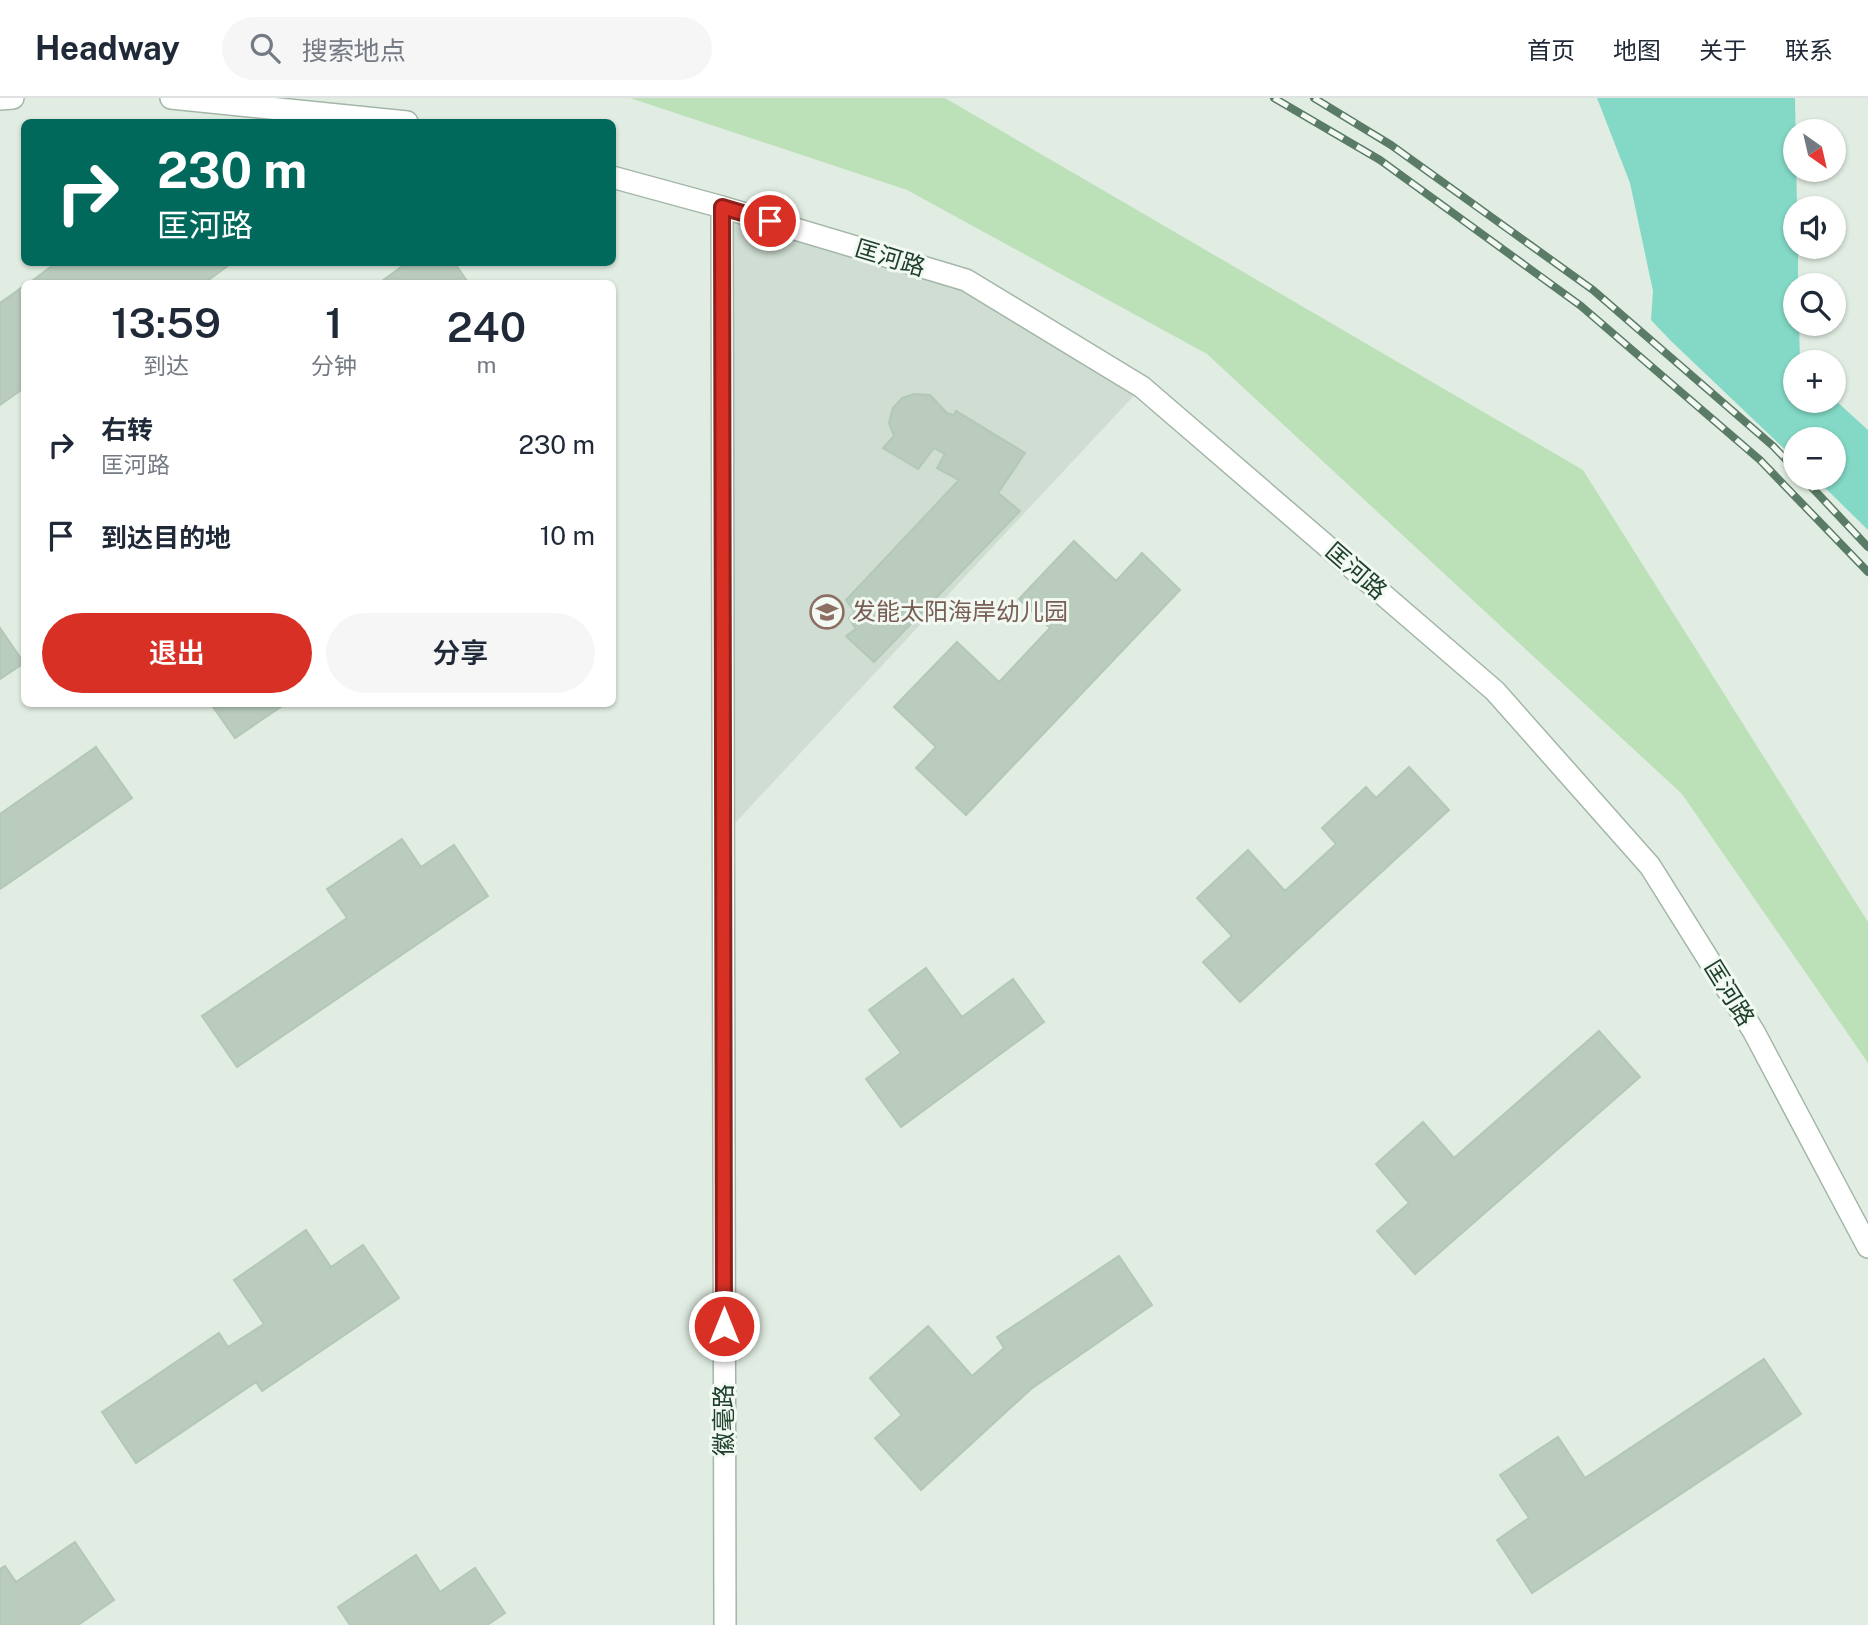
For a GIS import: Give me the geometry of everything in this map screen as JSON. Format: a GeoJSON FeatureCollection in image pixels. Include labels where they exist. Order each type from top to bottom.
{"type":"FeatureCollection","features":[{"type":"Feature","properties":{"kind":"street"},"geometry":{"type":"LineString","coordinates":[[0,99],[13,98]]}},
{"type":"Feature","properties":{"kind":"street"},"geometry":{"type":"LineString","coordinates":[[171,98],[378,119]]}},
{"type":"Feature","properties":{"kind":"street","name":"匡河路"},"geometry":{"type":"LineString","coordinates":[[616,178],[722,207],[965,281],[1142,387],[1495,691],[1650,866],[1754,1032],[1868,1247]]}},
{"type":"Feature","properties":{"kind":"street","name":"徽毫路"},"geometry":{"type":"LineString","coordinates":[[722,207],[725,1625]]}},
{"type":"Feature","properties":{"kind":"shaded area","name":"发能太阳海岸幼儿园"},"geometry":{"type":"Polygon","coordinates":[[[722,207],[966,280],[1142,387],[722,837],[722,207]]]}},
{"type":"Feature","properties":{"kind":"green space"},"geometry":{"type":"Polygon","coordinates":[[[630,98],[945,98],[1583,470],[1868,922],[1868,1063],[1682,794],[1207,354],[907,190],[630,98]]]}},
{"type":"Feature","properties":{"kind":"water"},"geometry":{"type":"Polygon","coordinates":[[[1597,98],[1795,98],[1795,119],[1783,119],[1783,182],[1797,182],[1797,196],[1783,196],[1783,259],[1798,259],[1798,273],[1783,273],[1783,336],[1799,336],[1800,350],[1783,350],[1783,413],[1846,413],[1846,410],[1868,430],[1868,530],[1827,490],[1846,490],[1846,427],[1783,427],[1783,448],[1651,320],[1653,291],[1630,183],[1597,98]]]}},
{"type":"Feature","properties":{"kind":"building"},"geometry":{"type":"Polygon","coordinates":[[[52,266],[228,266],[208,280],[33,280],[52,266]]]}},
{"type":"Feature","properties":{"kind":"building"},"geometry":{"type":"Polygon","coordinates":[[[403,266],[457,266],[466,280],[383,280],[403,266]]]}},
{"type":"Feature","properties":{"kind":"building"},"geometry":{"type":"Polygon","coordinates":[[[21,288],[21,390],[0,405],[0,303],[21,288]]]}},
{"type":"Feature","properties":{"kind":"building"},"geometry":{"type":"Polygon","coordinates":[[[914,394],[930,395],[947,413],[954,415],[956,411],[1025,453],[998,493],[1020,511],[874,662],[846,636],[856,629],[849,618],[855,612],[846,600],[959,480],[937,468],[945,454],[934,448],[918,469],[883,448],[894,436],[889,423],[893,408],[902,398],[914,394]]]}},
{"type":"Feature","properties":{"kind":"building"},"geometry":{"type":"Polygon","coordinates":[[[1074,541],[1116,581],[1142,553],[1180,590],[966,815],[916,768],[936,747],[894,707],[957,642],[999,682],[1050,628],[1019,599],[1074,541]]]}},
{"type":"Feature","properties":{"kind":"building"},"geometry":{"type":"Polygon","coordinates":[[[0,628],[21,659],[21,665],[0,679],[0,628]]]}},
{"type":"Feature","properties":{"kind":"building"},"geometry":{"type":"Polygon","coordinates":[[[213,707],[281,707],[235,738],[213,707]]]}},
{"type":"Feature","properties":{"kind":"building"},"geometry":{"type":"Polygon","coordinates":[[[96,747],[132,798],[0,889],[0,814],[96,747]]]}},
{"type":"Feature","properties":{"kind":"building"},"geometry":{"type":"Polygon","coordinates":[[[1409,767],[1449,810],[1240,1002],[1203,962],[1232,936],[1197,898],[1248,850],[1285,891],[1336,844],[1322,828],[1366,787],[1376,798],[1409,767]]]}},
{"type":"Feature","properties":{"kind":"building"},"geometry":{"type":"Polygon","coordinates":[[[402,839],[421,867],[454,845],[488,896],[237,1067],[202,1016],[347,918],[327,889],[402,839]]]}},
{"type":"Feature","properties":{"kind":"building"},"geometry":{"type":"Polygon","coordinates":[[[926,968],[962,1017],[1013,979],[1044,1022],[901,1127],[866,1079],[901,1053],[869,1010],[926,968]]]}},
{"type":"Feature","properties":{"kind":"building"},"geometry":{"type":"Polygon","coordinates":[[[1599,1031],[1640,1077],[1415,1274],[1377,1231],[1409,1203],[1376,1164],[1423,1122],[1454,1158],[1599,1031]]]}},
{"type":"Feature","properties":{"kind":"building"},"geometry":{"type":"Polygon","coordinates":[[[306,1230],[331,1267],[363,1245],[399,1298],[262,1391],[256,1382],[136,1463],[102,1412],[219,1333],[228,1347],[264,1324],[234,1280],[306,1230]]]}},
{"type":"Feature","properties":{"kind":"building"},"geometry":{"type":"Polygon","coordinates":[[[1119,1256],[1152,1305],[1031,1389],[921,1490],[875,1438],[902,1415],[870,1378],[928,1326],[972,1376],[1004,1348],[997,1337],[1119,1256]]]}},
{"type":"Feature","properties":{"kind":"building"},"geometry":{"type":"Polygon","coordinates":[[[1764,1359],[1801,1414],[1532,1593],[1497,1540],[1529,1518],[1500,1475],[1558,1437],[1585,1478],[1764,1359]]]}},
{"type":"Feature","properties":{"kind":"building"},"geometry":{"type":"Polygon","coordinates":[[[75,1542],[114,1600],[78,1625],[0,1625],[0,1569],[5,1566],[16,1582],[75,1542]]]}},
{"type":"Feature","properties":{"kind":"building"},"geometry":{"type":"Polygon","coordinates":[[[416,1555],[440,1592],[475,1568],[505,1613],[487,1625],[350,1625],[338,1607],[416,1555]]]}},
{"type":"Feature","properties":{"kind":"railway"},"geometry":{"type":"LineString","coordinates":[[1274,98],[1380,160],[1581,306],[1760,460],[1868,572]]}},
{"type":"Feature","properties":{"kind":"railway"},"geometry":{"type":"LineString","coordinates":[[1314,98],[1391,145],[1593,290],[1783,456]]}},
{"type":"Feature","properties":{"kind":"railway"},"geometry":{"type":"LineString","coordinates":[[1814,490],[1868,547]]}},
{"type":"Feature","properties":{"kind":"place","name":"发能太阳海岸幼儿园"},"geometry":{"type":"Point","coordinates":[827,612]}},
{"type":"Feature","properties":{"kind":"route"},"geometry":{"type":"LineString","coordinates":[[724,1326],[722,207],[770,221]]}}]}
